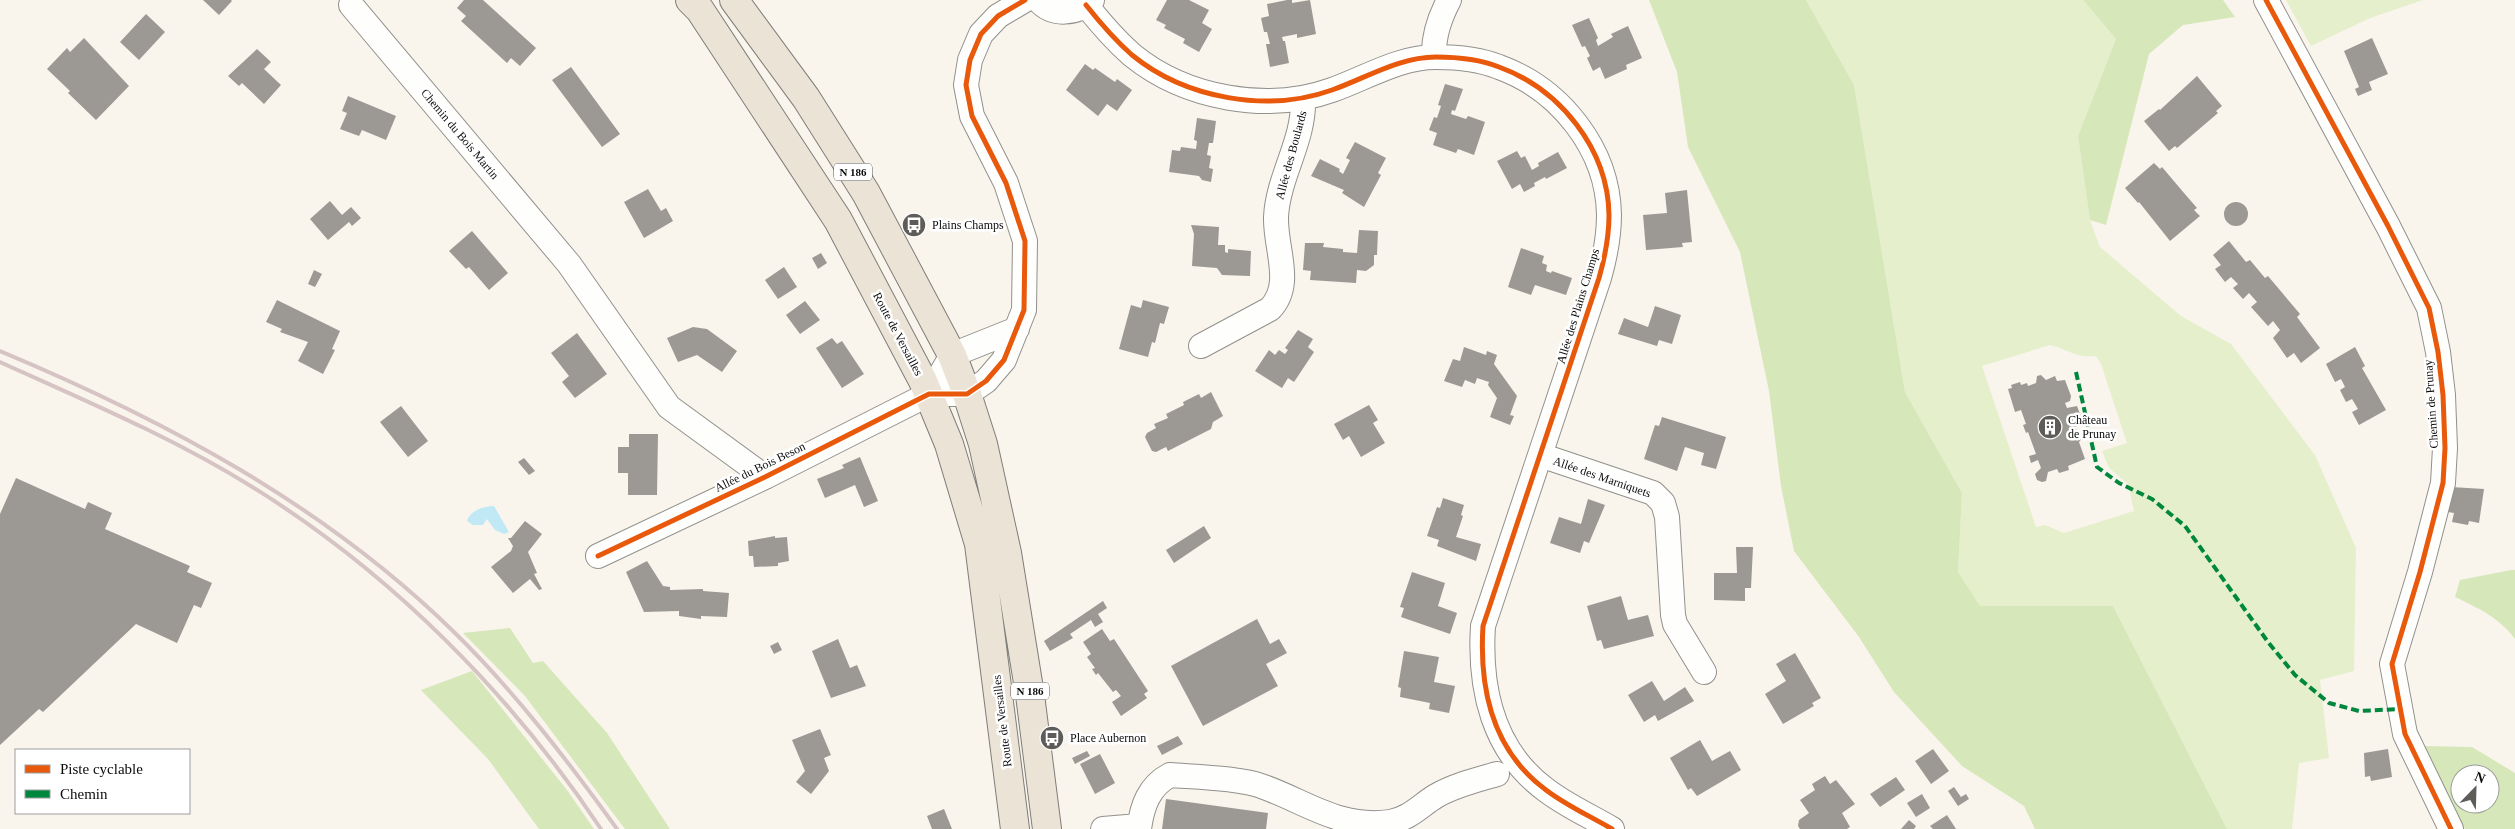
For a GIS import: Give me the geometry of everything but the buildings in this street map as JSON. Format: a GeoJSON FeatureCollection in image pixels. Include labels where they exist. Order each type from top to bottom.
{"type":"FeatureCollection","features":[{"type":"Feature","properties":{"kind":"main road","name":"Route de Versailles"},"geometry":{"type":"LineString","coordinates":[[690,0],[700,10],[838,220],[892,323],[923,397],[956,464],[978,544],[1015,829]]}},
{"type":"Feature","properties":{"kind":"main road","name":"N 186"},"geometry":{"type":"LineString","coordinates":[[734,0],[806,98],[866,193],[952,355],[967,394],[983,444],[1006,553],[1030,695],[1048,829]]}},
{"type":"Feature","properties":{"kind":"street"},"geometry":{"type":"LineString","coordinates":[[923,397],[967,394],[986,381],[1004,360],[1024,310],[1024,241],[1006,183],[972,116],[966,85],[970,60],[981,34],[998,16],[1025,0]]}},
{"type":"Feature","properties":{"kind":"street"},"geometry":{"type":"LineString","coordinates":[[1038,0],[1048,8],[1058,12],[1078,10],[1089,3]]}},
{"type":"Feature","properties":{"kind":"street"},"geometry":{"type":"LineString","coordinates":[[1434,57],[1433,46],[1442,14],[1450,0]]}},
{"type":"Feature","properties":{"kind":"street","name":"Chemin de Prunay"},"geometry":{"type":"LineString","coordinates":[[2266,0],[2388,226],[2429,308],[2438,352],[2443,395],[2445,448],[2443,483],[2420,572],[2392,664],[2405,734],[2451,829]]}},
{"type":"Feature","properties":{"kind":"street","name":"Allée des Plains Champs"},"geometry":{"type":"LineString","coordinates":[[1089,3],[1108,33],[1134,56],[1163,75],[1195,89],[1228,98],[1254,100],[1303,98],[1331,90],[1386,67],[1434,57],[1466,59],[1498,66],[1528,80],[1554,100],[1576,124],[1593,152],[1604,182],[1609,214],[1607,247],[1599,278],[1483,626],[1482,676],[1488,702],[1499,732],[1527,774],[1570,806],[1612,829]]}},
{"type":"Feature","properties":{"kind":"street","name":"Chemin du Bois Martin"},"geometry":{"type":"LineString","coordinates":[[351,5],[569,264]]}},
{"type":"Feature","properties":{"kind":"street","name":"Allée des Boulards"},"geometry":{"type":"LineString","coordinates":[[1200,346],[1270,309],[1278,300],[1283,287],[1276,218],[1281,184],[1304,109],[1303,98]]}},
{"type":"Feature","properties":{"kind":"street","name":"Allée du Bois Beson"},"geometry":{"type":"LineString","coordinates":[[569,264],[669,407],[765,477]]}},
{"type":"Feature","properties":{"kind":"street"},"geometry":{"type":"LineString","coordinates":[[923,397],[952,355],[1017,329]]}},
{"type":"Feature","properties":{"kind":"street","name":"Allée du Bois Beson"},"geometry":{"type":"LineString","coordinates":[[598,556],[765,477],[923,397]]}},
{"type":"Feature","properties":{"kind":"street","name":"Allée des Marniquets"},"geometry":{"type":"LineString","coordinates":[[1540,455],[1647,491],[1658,497],[1663,503],[1668,517],[1673,615],[1676,624],[1704,672]]}},
{"type":"Feature","properties":{"kind":"street"},"geometry":{"type":"LineString","coordinates":[[1104,829],[1139,828],[1148,794],[1159,781],[1170,775],[1263,786],[1329,823],[1352,823],[1391,822],[1413,813],[1436,796],[1455,787],[1497,774]]}},
{"type":"Feature","properties":{"kind":"green space"},"geometry":{"type":"Polygon","coordinates":[[[1649,0],[1806,0],[1854,85],[1905,392],[1962,493],[1958,572],[1980,606],[2113,606],[2227,829],[2035,829],[2024,806],[1962,766],[1894,692],[1859,637],[1794,551],[1781,486],[1769,391],[1740,252],[1688,147],[1677,72],[1649,0]]]}},
{"type":"Feature","properties":{"kind":"green space"},"geometry":{"type":"Polygon","coordinates":[[[1806,0],[2083,0],[2116,39],[2078,136],[2090,220],[2100,247],[2181,316],[2231,344],[2315,455],[2356,548],[2354,671],[2320,680],[2329,758],[2299,763],[2292,829],[2227,829],[2113,606],[1980,606],[1958,572],[1962,493],[1905,392],[1854,85],[1806,0]],[[2050,345],[1982,366],[2036,527],[2045,525],[2064,533],[2134,511],[2128,484],[2109,468],[2102,451],[2127,443],[2101,364],[2096,356],[2078,355],[2050,345]]]}},
{"type":"Feature","properties":{"kind":"green space"},"geometry":{"type":"Polygon","coordinates":[[[2083,0],[2223,0],[2235,17],[2183,25],[2149,54],[2106,225],[2090,220],[2078,136],[2116,39],[2083,0]]]}},
{"type":"Feature","properties":{"kind":"green space"},"geometry":{"type":"Polygon","coordinates":[[[2286,0],[2423,0],[2370,18],[2311,46],[2286,0]]]}},
{"type":"Feature","properties":{"kind":"green space"},"geometry":{"type":"Polygon","coordinates":[[[2515,570],[2515,639],[2495,619],[2455,597],[2460,580],[2515,570]]]}},
{"type":"Feature","properties":{"kind":"green space"},"geometry":{"type":"Polygon","coordinates":[[[510,628],[533,663],[543,661],[607,733],[670,829],[625,829],[525,696],[463,633],[510,628]]]}},
{"type":"Feature","properties":{"kind":"green space"},"geometry":{"type":"Polygon","coordinates":[[[472,671],[567,790],[594,829],[539,829],[488,759],[421,690],[472,671]]]}},
{"type":"Feature","properties":{"kind":"green space"},"geometry":{"type":"Polygon","coordinates":[[[2425,746],[2472,747],[2515,773],[2515,829],[2465,829],[2457,814],[2500,814],[2500,764],[2450,764],[2450,801],[2425,746]]]}},
{"type":"Feature","properties":{"kind":"water"},"geometry":{"type":"Polygon","coordinates":[[[494,506],[509,532],[504,534],[495,530],[487,519],[483,525],[473,525],[467,521],[471,514],[477,510],[494,506]]]}},
{"type":"Feature","properties":{"kind":"railway"},"geometry":{"type":"LineString","coordinates":[[0,351],[123,406],[182,437],[241,470],[298,506],[353,545],[405,587],[455,633],[499,679],[540,728],[617,829]]}},
{"type":"Feature","properties":{"kind":"railway"},"geometry":{"type":"LineString","coordinates":[[0,362],[161,436],[224,470],[305,522],[354,559],[401,598],[446,640],[488,684],[566,779],[601,829]]}},
{"type":"Feature","properties":{"kind":"marked path"},"geometry":{"type":"LineString","coordinates":[[2076,372],[2097,467],[2119,483],[2152,499],[2185,526],[2268,642],[2295,675],[2329,703],[2359,711],[2400,709]]}},
{"type":"Feature","properties":{"kind":"cycle path"},"geometry":{"type":"LineString","coordinates":[[598,556],[765,477],[929,394],[967,394],[986,381],[1004,360],[1024,310],[1025,241],[1006,183],[972,116],[966,85],[970,60],[981,34],[998,16],[1025,0]]}},
{"type":"Feature","properties":{"kind":"cycle path"},"geometry":{"type":"LineString","coordinates":[[2266,0],[2388,226],[2429,308],[2438,352],[2443,395],[2445,448],[2443,483],[2420,572],[2392,664],[2405,734],[2451,829]]}},
{"type":"Feature","properties":{"kind":"cycle path"},"geometry":{"type":"LineString","coordinates":[[1086,5],[1108,32],[1132,55],[1153,70],[1177,82],[1202,91],[1228,98],[1255,101],[1307,97],[1332,90],[1409,60],[1436,57],[1468,59],[1499,67],[1521,77],[1542,90],[1560,106],[1590,145],[1600,167],[1606,191],[1609,223],[1605,255],[1483,626],[1482,650],[1487,695],[1493,717],[1513,757],[1528,774],[1554,796],[1612,829]]}},
{"type":"Feature","properties":{"kind":"place","name":"Plains Champs"},"geometry":{"type":"Point","coordinates":[914,225]}},
{"type":"Feature","properties":{"kind":"place","name":"Château de Prunay"},"geometry":{"type":"Point","coordinates":[2050,427]}},
{"type":"Feature","properties":{"kind":"place","name":"Place Aubernon"},"geometry":{"type":"Point","coordinates":[1052,738]}}]}
